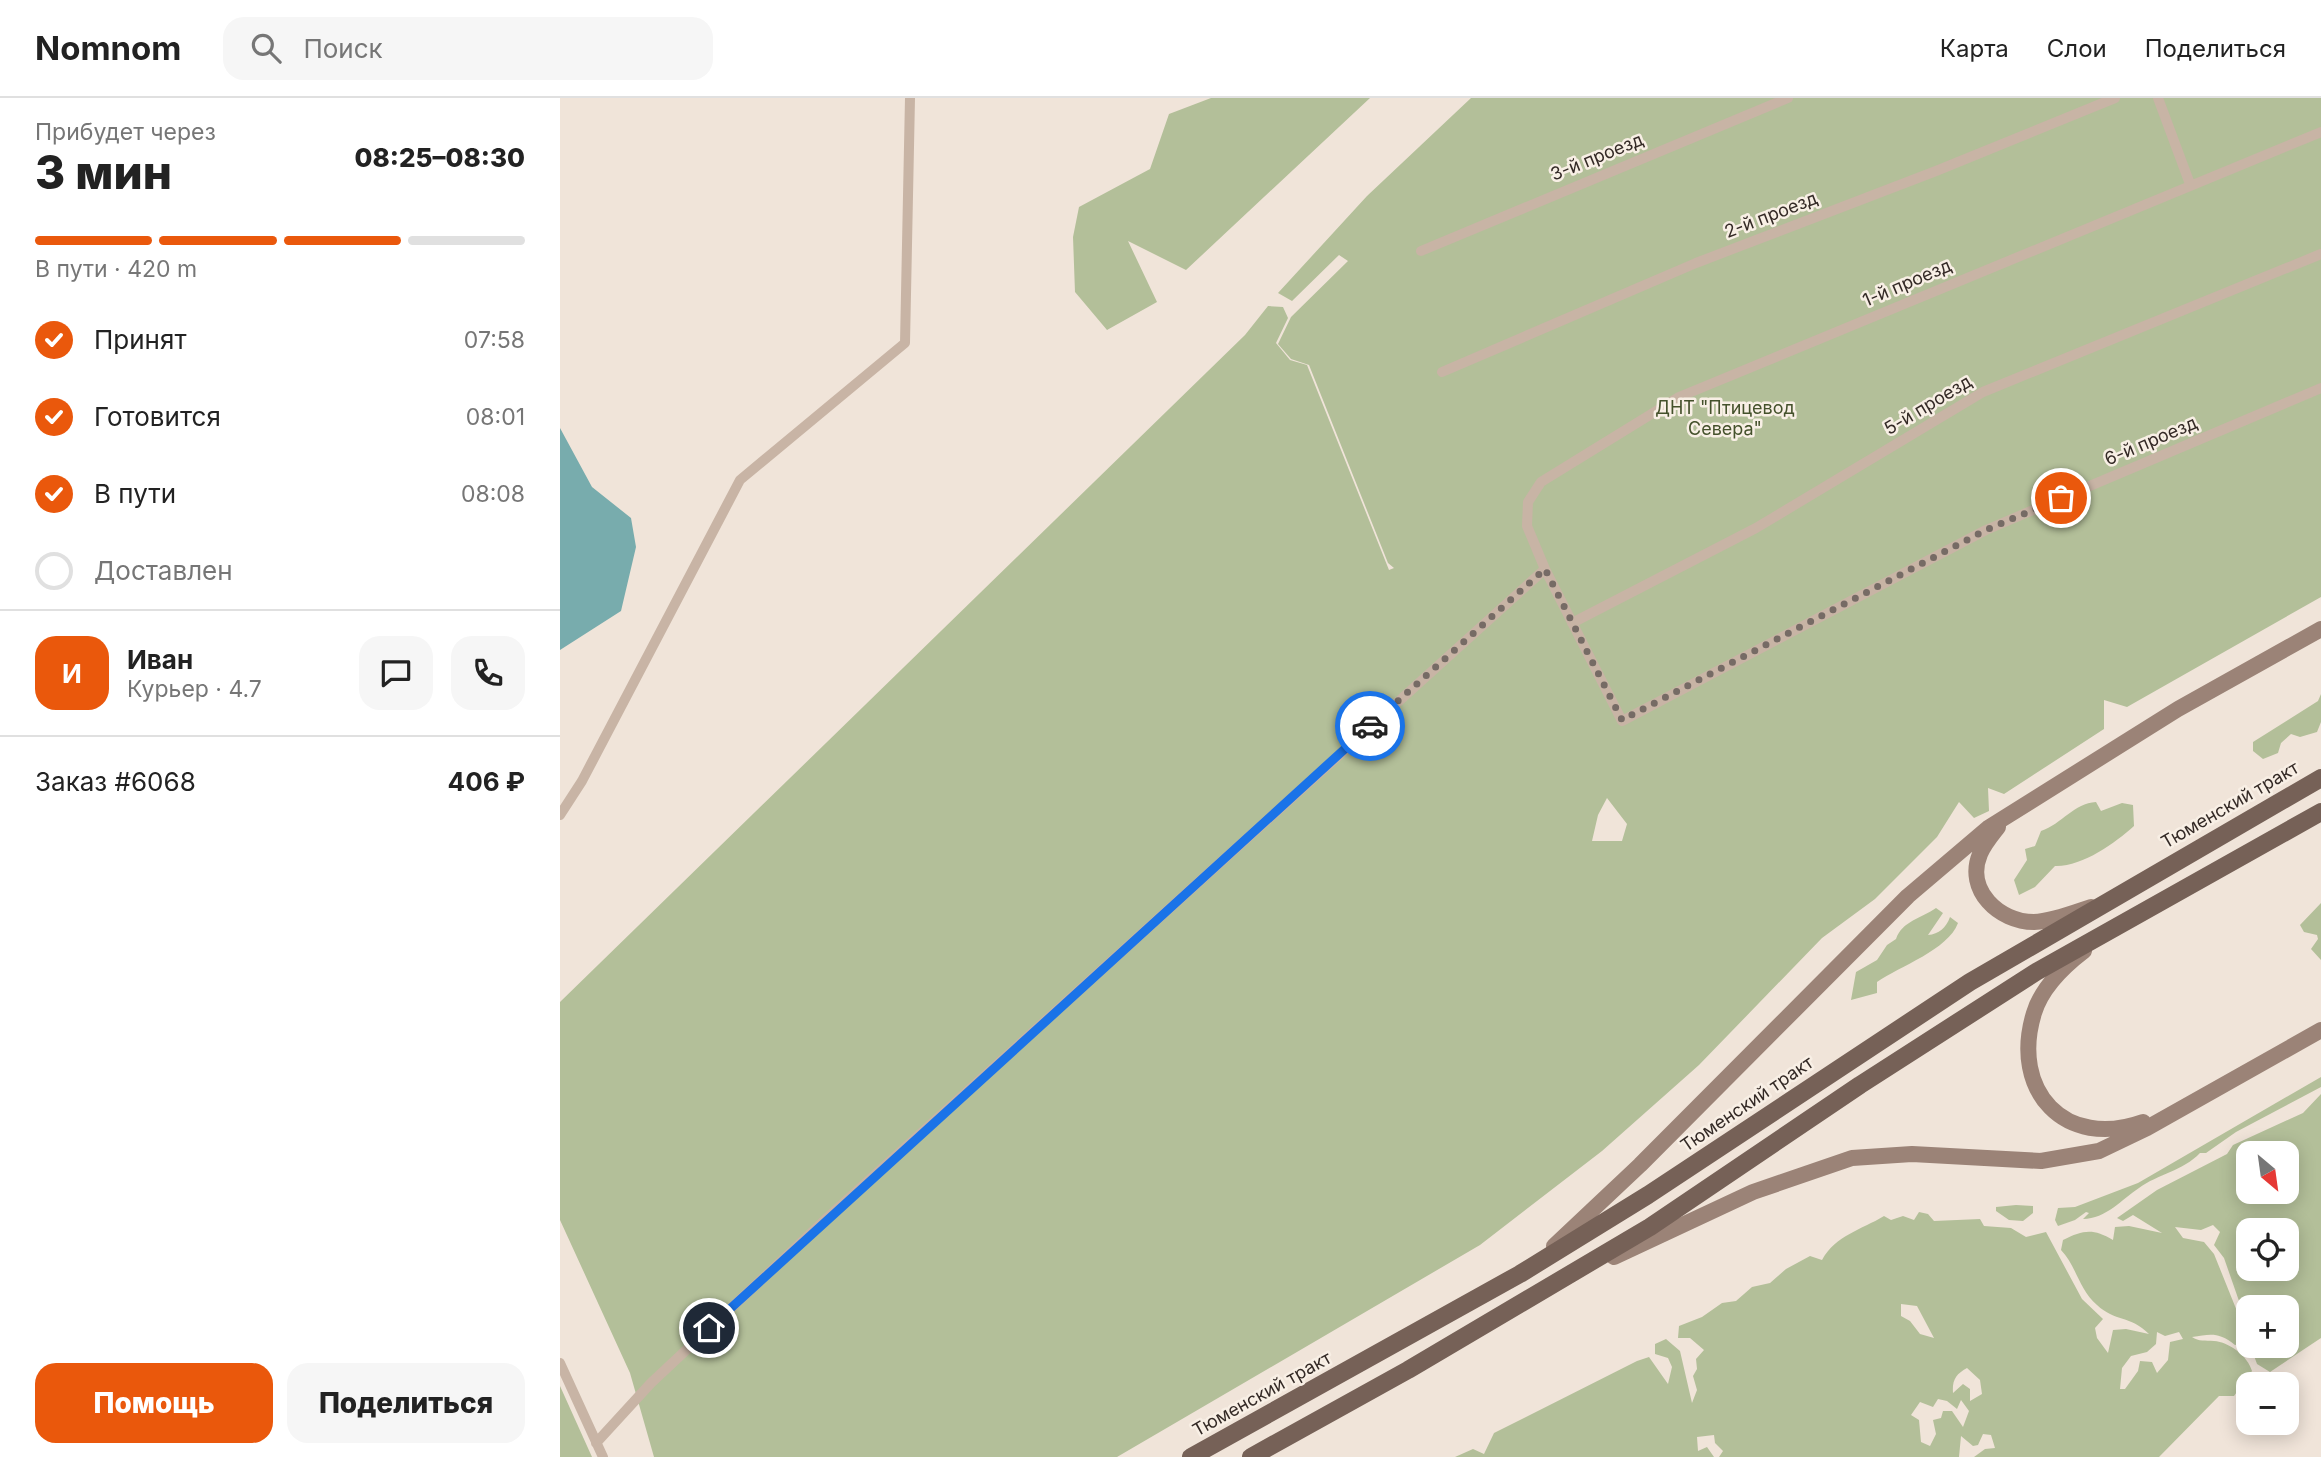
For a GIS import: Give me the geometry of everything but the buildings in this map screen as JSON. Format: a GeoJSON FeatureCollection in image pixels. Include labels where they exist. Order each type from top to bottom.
{"type":"FeatureCollection","features":[{"type":"Feature","properties":{"kind":"main road"},"geometry":{"type":"LineString","coordinates":[[1520,1274],[1599,1206],[1908,896],[1988,828],[2178,709],[2321,629]]}},
{"type":"Feature","properties":{"kind":"main road","name":"Тюменский тракт"},"geometry":{"type":"LineString","coordinates":[[1191,1457],[1520,1274],[1648,1195],[1949,996],[2098,905],[2321,778]]}},
{"type":"Feature","properties":{"kind":"main road"},"geometry":{"type":"LineString","coordinates":[[2026,803],[1998,827],[1979,856],[1979,886],[1986,900],[2006,916],[2035,922],[2098,905]]}},
{"type":"Feature","properties":{"kind":"main road"},"geometry":{"type":"LineString","coordinates":[[1251,1457],[1552,1287],[1681,1207],[1937,1034],[2035,972],[2321,812]]}},
{"type":"Feature","properties":{"kind":"main road"},"geometry":{"type":"LineString","coordinates":[[2112,929],[2054,977],[2041,996],[2034,1013],[2029,1050],[2037,1091],[2055,1113],[2084,1128],[2110,1130],[2127,1127],[2188,1105]]}},
{"type":"Feature","properties":{"kind":"main road"},"geometry":{"type":"LineString","coordinates":[[1552,1287],[1717,1207],[1823,1166],[1852,1158],[1890,1154],[2062,1160],[2099,1151],[2121,1142],[2321,1030]]}},
{"type":"Feature","properties":{"kind":"street"},"geometry":{"type":"LineString","coordinates":[[560,815],[582,781],[740,480],[905,344],[910,98]]}},
{"type":"Feature","properties":{"kind":"street","name":"3-й проезд"},"geometry":{"type":"LineString","coordinates":[[1421,251],[1788,98]]}},
{"type":"Feature","properties":{"kind":"street","name":"2-й проезд"},"geometry":{"type":"LineString","coordinates":[[1442,372],[1696,262],[1936,171],[2115,98]]}},
{"type":"Feature","properties":{"kind":"street"},"geometry":{"type":"LineString","coordinates":[[2158,98],[2190,184]]}},
{"type":"Feature","properties":{"kind":"street","name":"1-й проезд"},"geometry":{"type":"LineString","coordinates":[[1545,569],[1527,526],[1528,502],[1541,482],[1679,397],[2321,132]]}},
{"type":"Feature","properties":{"kind":"street","name":"5-й проезд"},"geometry":{"type":"LineString","coordinates":[[1572,623],[1756,528],[1983,392],[2321,254]]}},
{"type":"Feature","properties":{"kind":"street","name":"6-й проезд"},"geometry":{"type":"LineString","coordinates":[[1572,623],[1622,720],[1986,530],[2321,388]]}},
{"type":"Feature","properties":{"kind":"street"},"geometry":{"type":"LineString","coordinates":[[596,1443],[651,1383],[825,1219],[1545,569],[1572,623]]}},
{"type":"Feature","properties":{"kind":"street"},"geometry":{"type":"LineString","coordinates":[[560,1363],[603,1457]]}},
{"type":"Feature","properties":{"kind":"green space"},"geometry":{"type":"Polygon","coordinates":[[[1211,98],[1370,98],[1186,270],[1128,241],[1157,302],[1107,330],[1075,292],[1073,237],[1079,207],[1150,169],[1169,114],[1211,98]]]}},
{"type":"Feature","properties":{"kind":"green space","name":"ДНТ \"Птицевод Севера\""},"geometry":{"type":"Polygon","coordinates":[[[1471,98],[2321,98],[2321,597],[2127,707],[2104,700],[2104,729],[2004,794],[1988,788],[1989,811],[1974,818],[1959,802],[1937,837],[1875,899],[1822,938],[1699,1065],[1602,1151],[1480,1245],[1117,1457],[654,1457],[630,1373],[560,1220],[560,1002],[1245,335],[1268,306],[1283,307],[1288,318],[1276,343],[1290,360],[1307,365],[1389,570],[1394,568],[1388,563],[1309,365],[1291,359],[1278,344],[1291,317],[1348,261],[1339,255],[1292,301],[1278,293],[1367,196],[1471,98]],[[1607,798],[1598,815],[1592,841],[1622,841],[1627,824],[1607,798]]]}},
{"type":"Feature","properties":{"kind":"green space"},"geometry":{"type":"Polygon","coordinates":[[[2321,694],[2321,722],[2317,732],[2300,737],[2291,734],[2281,743],[2278,753],[2263,759],[2253,751],[2253,742],[2318,701],[2321,694]]]}},
{"type":"Feature","properties":{"kind":"green space"},"geometry":{"type":"Polygon","coordinates":[[[2096,802],[2101,811],[2122,803],[2133,805],[2134,826],[2087,858],[2076,863],[2055,866],[2035,887],[2019,895],[2014,880],[2027,860],[2025,849],[2035,846],[2041,831],[2081,806],[2096,802]]]}},
{"type":"Feature","properties":{"kind":"green space"},"geometry":{"type":"Polygon","coordinates":[[[2321,903],[2321,960],[2311,949],[2318,939],[2317,935],[2304,932],[2300,925],[2321,903]]]}},
{"type":"Feature","properties":{"kind":"green space"},"geometry":{"type":"Polygon","coordinates":[[[1936,908],[1943,913],[1928,935],[1942,930],[1950,917],[1958,923],[1953,933],[1922,957],[1877,982],[1877,993],[1851,1000],[1856,972],[1877,960],[1887,945],[1896,939],[1908,924],[1936,908]]]}},
{"type":"Feature","properties":{"kind":"green space"},"geometry":{"type":"Polygon","coordinates":[[[2321,1077],[2321,1087],[2236,1132],[2186,1164],[2146,1183],[2099,1216],[2083,1219],[2089,1213],[2086,1212],[2075,1220],[2058,1226],[2055,1220],[2058,1208],[2075,1207],[2138,1183],[2321,1077]]]}},
{"type":"Feature","properties":{"kind":"green space"},"geometry":{"type":"Polygon","coordinates":[[[2321,1094],[2321,1338],[2299,1353],[2299,1295],[2237,1295],[2224,1258],[2214,1245],[2220,1232],[2213,1225],[2201,1230],[2175,1227],[2183,1238],[2204,1242],[2214,1254],[2236,1309],[2236,1345],[2215,1335],[2192,1337],[2232,1347],[2236,1350],[2236,1358],[2244,1358],[2252,1371],[2236,1372],[2234,1396],[2219,1396],[2159,1457],[1974,1457],[1985,1449],[1995,1448],[1991,1435],[1983,1434],[1978,1445],[1973,1446],[1961,1436],[1959,1457],[1719,1457],[1723,1451],[1715,1443],[1714,1435],[1697,1437],[1698,1451],[1707,1447],[1714,1457],[1455,1457],[1473,1449],[1484,1454],[1494,1433],[1637,1361],[1649,1357],[1668,1384],[1672,1367],[1668,1358],[1655,1354],[1655,1344],[1666,1339],[1680,1351],[1692,1403],[1697,1390],[1693,1376],[1697,1369],[1696,1359],[1704,1350],[1690,1338],[1678,1338],[1679,1326],[1702,1317],[1722,1303],[1736,1301],[1752,1287],[1770,1283],[1786,1269],[1810,1256],[1822,1260],[1842,1239],[1884,1216],[1891,1220],[1903,1216],[1914,1220],[1919,1212],[1928,1214],[1934,1221],[1980,1219],[1984,1226],[2011,1228],[2026,1237],[2046,1232],[2082,1299],[2103,1319],[2095,1328],[2097,1338],[2108,1353],[2113,1330],[2126,1329],[2149,1334],[2135,1324],[2110,1314],[2091,1299],[2061,1250],[2063,1240],[2076,1234],[2094,1232],[2113,1240],[2115,1227],[2129,1226],[2162,1233],[2133,1215],[2123,1221],[2117,1218],[2157,1190],[2227,1154],[2236,1144],[2236,1204],[2300,1204],[2300,1141],[2242,1141],[2303,1113],[2321,1094]],[[1901,1304],[1901,1316],[1910,1321],[1920,1334],[1934,1338],[1917,1306],[1901,1304]],[[2157,1332],[2156,1344],[2147,1352],[2131,1356],[2122,1368],[2120,1389],[2125,1389],[2138,1371],[2140,1361],[2152,1362],[2157,1373],[2168,1360],[2170,1342],[2183,1339],[2179,1332],[2165,1336],[2157,1332]],[[1967,1368],[1955,1378],[1953,1393],[1963,1384],[1970,1389],[1970,1401],[1982,1394],[1980,1380],[1967,1368]],[[1938,1399],[1933,1407],[1920,1402],[1911,1415],[1919,1420],[1921,1442],[1930,1446],[1936,1434],[1933,1420],[1941,1418],[1943,1411],[1952,1411],[1963,1427],[1969,1411],[1961,1400],[1957,1409],[1947,1401],[1938,1399]]]}},
{"type":"Feature","properties":{"kind":"green space"},"geometry":{"type":"Polygon","coordinates":[[[2033,1206],[2033,1213],[2023,1221],[2009,1220],[1996,1211],[1996,1207],[2033,1206]]]}},
{"type":"Feature","properties":{"kind":"green space"},"geometry":{"type":"Polygon","coordinates":[[[2255,1358],[2291,1358],[2270,1372],[2257,1364],[2255,1358]]]}},
{"type":"Feature","properties":{"kind":"green space"},"geometry":{"type":"Polygon","coordinates":[[[560,1386],[592,1457],[560,1457],[560,1386]]]}},
{"type":"Feature","properties":{"kind":"water"},"geometry":{"type":"Polygon","coordinates":[[[560,428],[592,487],[631,518],[636,547],[621,611],[560,650],[560,428]]]}},
{"type":"Feature","properties":{"kind":"way so far"},"geometry":{"type":"LineString","coordinates":[[1370,726],[1545,569],[1622,720],[1986,530],[2061,498]]}},
{"type":"Feature","properties":{"kind":"route"},"geometry":{"type":"LineString","coordinates":[[709,1328],[825,1219],[1370,726]]}}]}
